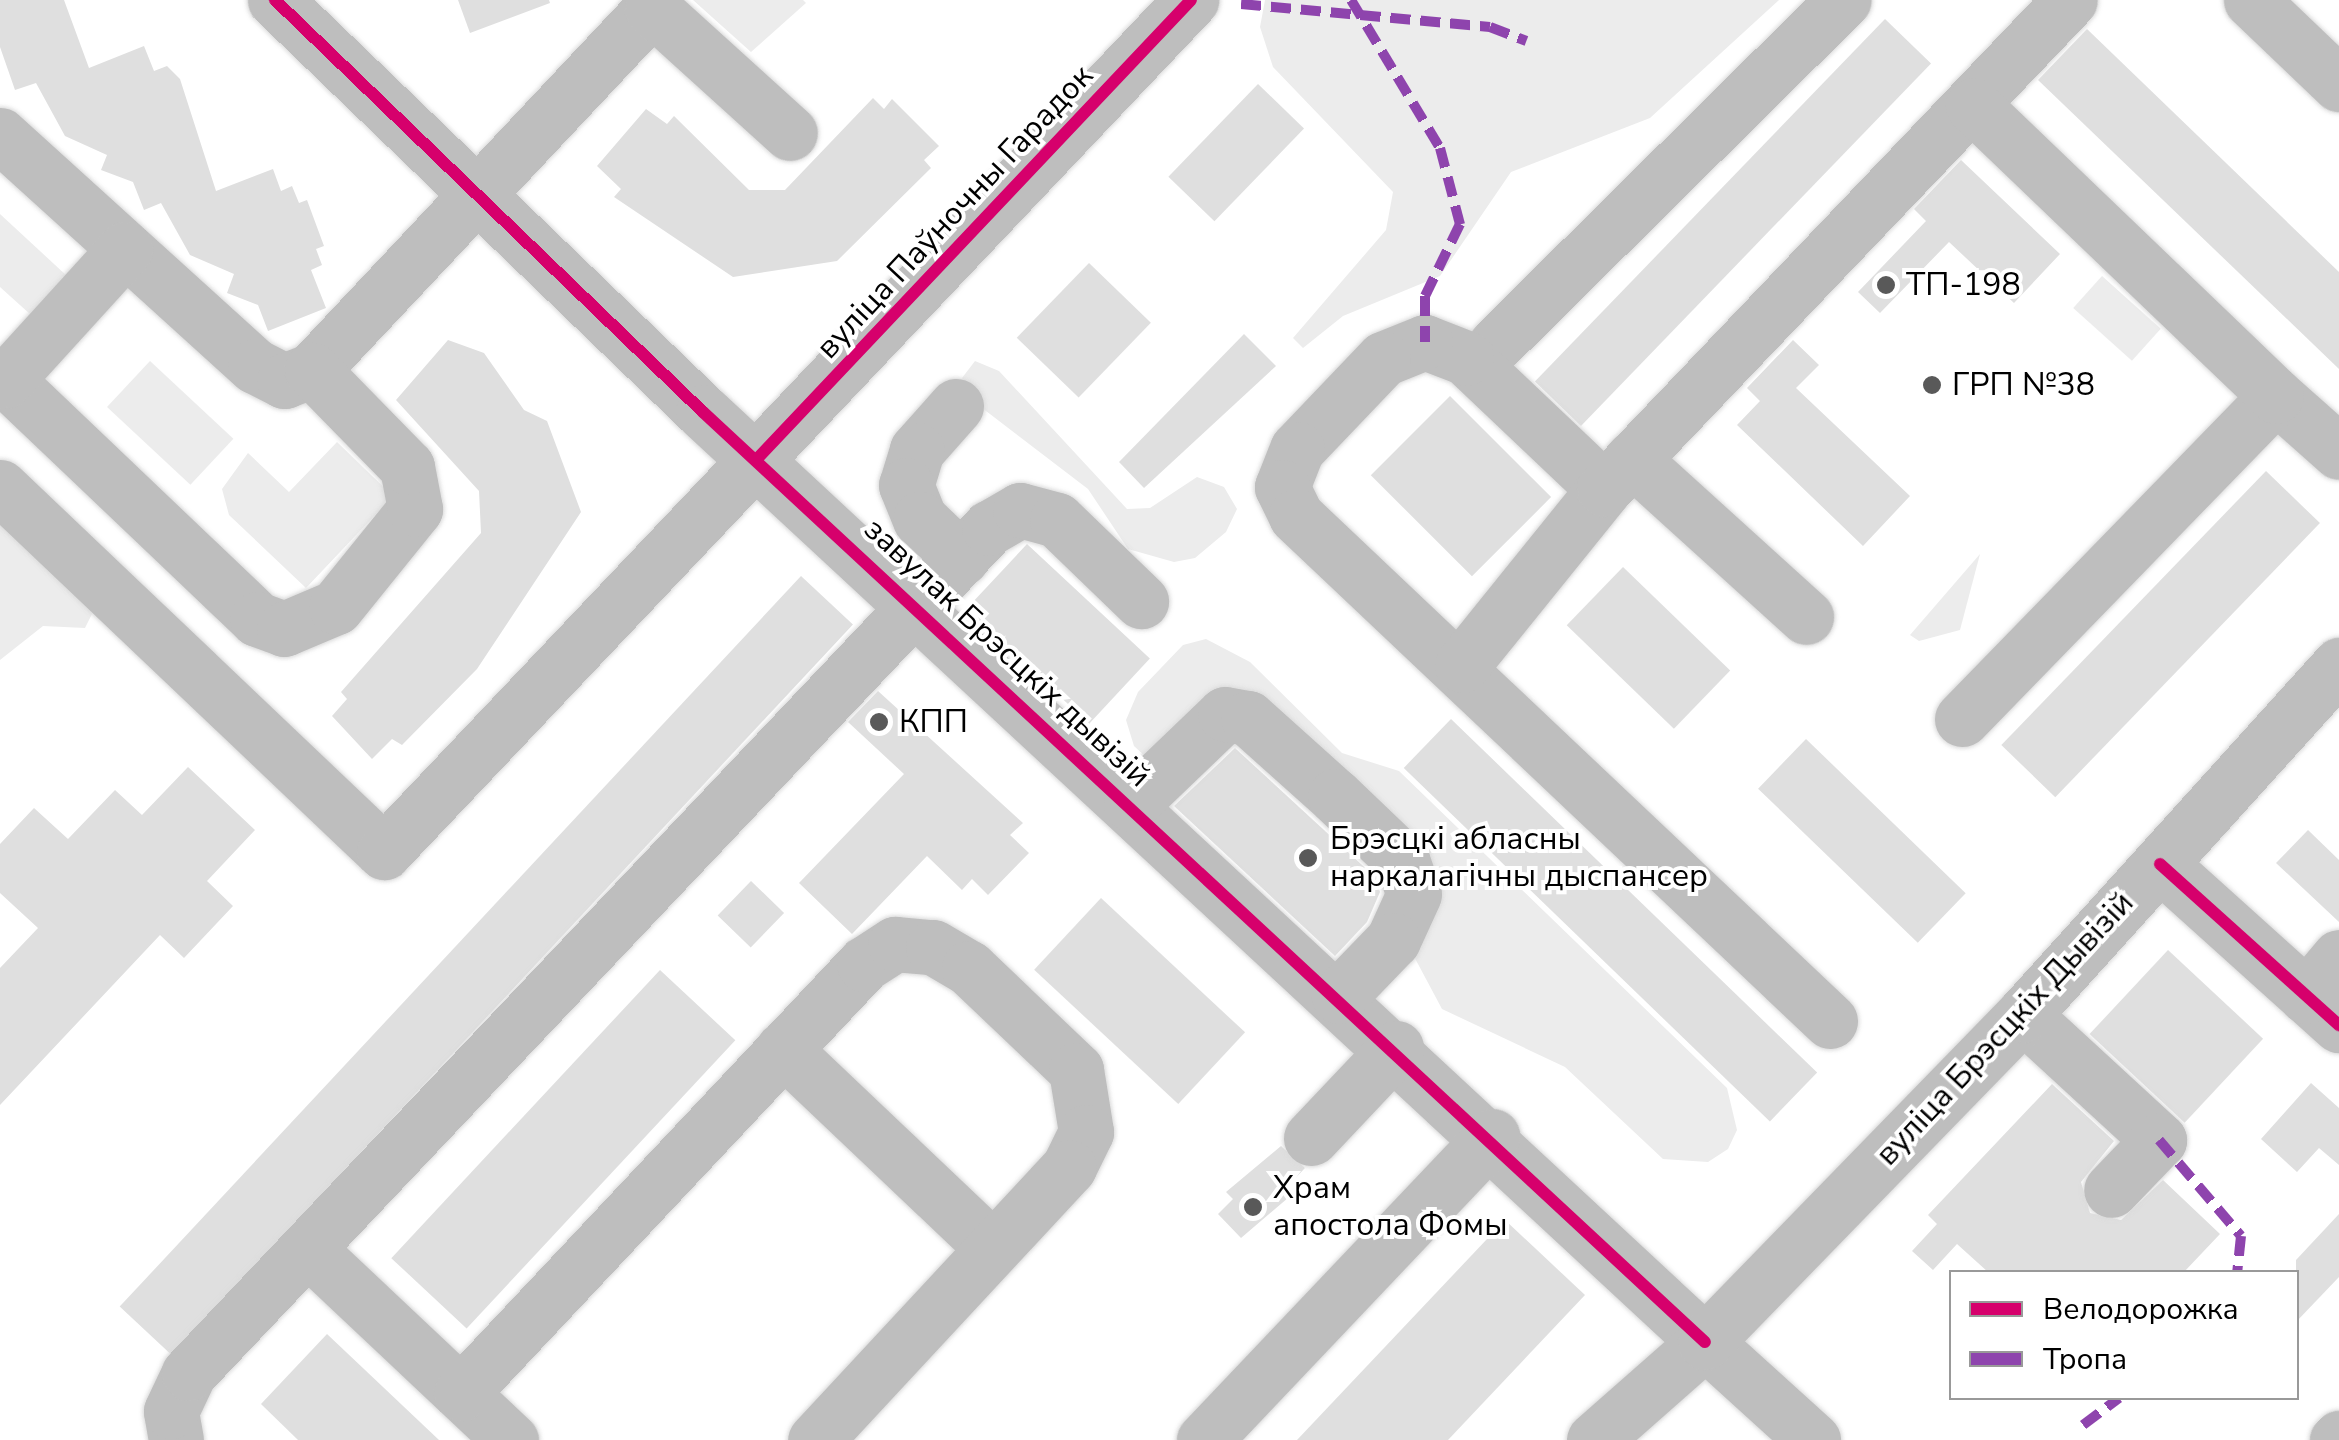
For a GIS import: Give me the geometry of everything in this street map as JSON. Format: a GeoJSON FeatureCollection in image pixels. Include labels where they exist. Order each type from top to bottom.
{"type":"FeatureCollection","features":[{"type":"Feature","properties":{"kind":"street","name":"завулак Брэсцкіх дывізій"},"geometry":{"type":"LineString","coordinates":[[275,0],[756,460],[1492,1136],[1705,1342],[1813,1440]]}},
{"type":"Feature","properties":{"kind":"street","name":"вуліца Паўночны Гарадок"},"geometry":{"type":"LineString","coordinates":[[0,487],[384,852],[1192,0]]}},
{"type":"Feature","properties":{"kind":"street"},"geometry":{"type":"LineString","coordinates":[[1496,344],[1844,0]]}},
{"type":"Feature","properties":{"kind":"street"},"geometry":{"type":"LineString","coordinates":[[1462,665],[1618,474],[2070,0]]}},
{"type":"Feature","properties":{"kind":"street"},"geometry":{"type":"LineString","coordinates":[[2251,0],[2339,84]]}},
{"type":"Feature","properties":{"kind":"street"},"geometry":{"type":"LineString","coordinates":[[0,135],[265,374],[284,381],[312,370],[475,188],[655,4],[790,133]]}},
{"type":"Feature","properties":{"kind":"street"},"geometry":{"type":"LineString","coordinates":[[1973,105],[2339,452]]}},
{"type":"Feature","properties":{"kind":"street"},"geometry":{"type":"LineString","coordinates":[[126,249],[3,378],[257,619],[284,629],[336,607],[415,509],[407,467],[312,370]]}},
{"type":"Feature","properties":{"kind":"street"},"geometry":{"type":"LineString","coordinates":[[1806,618],[1466,358],[1426,342],[1384,360],[1298,449],[1282,487],[1288,508],[1462,665],[1830,1021]]}},
{"type":"Feature","properties":{"kind":"street"},"geometry":{"type":"LineString","coordinates":[[1962,719],[2276,396]]}},
{"type":"Feature","properties":{"kind":"street"},"geometry":{"type":"LineString","coordinates":[[956,406],[917,450],[906,485],[920,519],[961,558]]}},
{"type":"Feature","properties":{"kind":"street"},"geometry":{"type":"LineString","coordinates":[[176,1440],[179,1386],[1003,516],[1038,512],[1141,601]]}},
{"type":"Feature","properties":{"kind":"street","name":"вуліца Брэсцкіх Дывізій"},"geometry":{"type":"LineString","coordinates":[[1594,1440],[1705,1342],[2023,1015],[2339,664]]}},
{"type":"Feature","properties":{"kind":"street"},"geometry":{"type":"LineString","coordinates":[[1131,804],[1226,714],[1248,718],[1309,772],[1414,881],[1403,925],[1339,996]]}},
{"type":"Feature","properties":{"kind":"street"},"geometry":{"type":"LineString","coordinates":[[2160,864],[2328,993]]}},
{"type":"Feature","properties":{"kind":"street"},"geometry":{"type":"LineString","coordinates":[[462,1393],[782,1049],[878,952],[913,944],[969,968],[1062,1054],[1085,1089],[1080,1152],[816,1440]]}},
{"type":"Feature","properties":{"kind":"street"},"geometry":{"type":"LineString","coordinates":[[2023,1015],[2160,1140],[2111,1190]]}},
{"type":"Feature","properties":{"kind":"street"},"geometry":{"type":"LineString","coordinates":[[1311,1138],[1396,1048]]}},
{"type":"Feature","properties":{"kind":"street"},"geometry":{"type":"LineString","coordinates":[[782,1049],[994,1248]]}},
{"type":"Feature","properties":{"kind":"street"},"geometry":{"type":"LineString","coordinates":[[1204,1440],[1492,1136]]}},
{"type":"Feature","properties":{"kind":"street"},"geometry":{"type":"LineString","coordinates":[[308,1249],[511,1440]]}},
{"type":"Feature","properties":{"kind":"street","name":"вуліца Брэсцкіх Дывізій"},"geometry":{"type":"LineString","coordinates":[[1624,1440],[1705,1342]]}},
{"type":"Feature","properties":{"kind":"shaded area"},"geometry":{"type":"Polygon","coordinates":[[[693,0],[803,0],[806,3],[751,52],[693,0]]]}},
{"type":"Feature","properties":{"kind":"shaded area"},"geometry":{"type":"Polygon","coordinates":[[[1265,0],[1779,0],[1650,118],[1511,172],[1440,276],[1343,316],[1303,348],[1293,338],[1386,230],[1393,192],[1273,67],[1260,27],[1265,0]]]}},
{"type":"Feature","properties":{"kind":"shaded area"},"geometry":{"type":"Polygon","coordinates":[[[0,214],[67,276],[31,315],[0,287],[0,214]]]}},
{"type":"Feature","properties":{"kind":"shaded area"},"geometry":{"type":"Polygon","coordinates":[[[2102,276],[2161,329],[2132,361],[2073,308],[2102,276]]]}},
{"type":"Feature","properties":{"kind":"shaded area"},"geometry":{"type":"Polygon","coordinates":[[[150,361],[233,439],[190,485],[107,407],[150,361]]]}},
{"type":"Feature","properties":{"kind":"shaded area"},"geometry":{"type":"Polygon","coordinates":[[[975,361],[999,371],[1127,509],[1150,508],[1197,477],[1224,487],[1237,509],[1226,532],[1195,558],[1174,562],[1128,549],[1088,489],[973,401],[962,378],[975,361]]]}},
{"type":"Feature","properties":{"kind":"shaded area"},"geometry":{"type":"Polygon","coordinates":[[[337,442],[393,496],[306,588],[229,515],[222,489],[248,453],[289,492],[337,442]]]}},
{"type":"Feature","properties":{"kind":"shaded area"},"geometry":{"type":"Polygon","coordinates":[[[0,509],[95,608],[85,628],[43,626],[0,660],[0,509]]]}},
{"type":"Feature","properties":{"kind":"shaded area"},"geometry":{"type":"Polygon","coordinates":[[[1980,554],[1960,630],[1919,641],[1910,635],[1980,554]]]}},
{"type":"Feature","properties":{"kind":"shaded area"},"geometry":{"type":"Polygon","coordinates":[[[1206,639],[1250,662],[1342,753],[1399,771],[1727,1088],[1737,1130],[1728,1149],[1708,1162],[1663,1159],[1565,1067],[1442,1009],[1410,949],[1414,907],[1250,710],[1148,759],[1134,746],[1126,720],[1138,692],[1183,645],[1206,639]]]}},
{"type":"Feature","properties":{"kind":"building"},"geometry":{"type":"Polygon","coordinates":[[[0,0],[64,0],[89,68],[144,46],[154,71],[167,66],[180,79],[216,191],[273,169],[281,191],[292,186],[299,203],[307,200],[324,246],[316,249],[322,265],[311,270],[326,308],[268,331],[258,305],[227,293],[234,274],[190,255],[161,203],[144,210],[133,182],[101,170],[107,155],[65,136],[36,83],[15,90],[0,47],[0,0]]]}},
{"type":"Feature","properties":{"kind":"building"},"geometry":{"type":"Polygon","coordinates":[[[458,0],[549,0],[550,3],[470,33],[458,0]]]}},
{"type":"Feature","properties":{"kind":"building"},"geometry":{"type":"Polygon","coordinates":[[[1885,19],[1931,63],[1581,426],[1535,382],[1885,19]]]}},
{"type":"Feature","properties":{"kind":"building"},"geometry":{"type":"Polygon","coordinates":[[[2087,29],[2339,272],[2339,369],[2038,80],[2087,29]]]}},
{"type":"Feature","properties":{"kind":"building"},"geometry":{"type":"Polygon","coordinates":[[[1258,84],[1304,128],[1214,221],[1168,177],[1258,84]]]}},
{"type":"Feature","properties":{"kind":"building"},"geometry":{"type":"Polygon","coordinates":[[[873,98],[884,109],[892,99],[939,146],[924,160],[931,168],[837,261],[733,277],[614,197],[621,189],[597,166],[646,109],[667,124],[674,116],[749,190],[785,190],[873,98]]]}},
{"type":"Feature","properties":{"kind":"building"},"geometry":{"type":"Polygon","coordinates":[[[1961,160],[2060,254],[2014,303],[1949,242],[1880,313],[1858,292],[1926,221],[1914,209],[1961,160]]]}},
{"type":"Feature","properties":{"kind":"building"},"geometry":{"type":"Polygon","coordinates":[[[1089,263],[1151,323],[1079,398],[1017,338],[1089,263]]]}},
{"type":"Feature","properties":{"kind":"building"},"geometry":{"type":"Polygon","coordinates":[[[1244,334],[1276,366],[1144,488],[1119,462],[1244,334]]]}},
{"type":"Feature","properties":{"kind":"building"},"geometry":{"type":"Polygon","coordinates":[[[448,340],[484,353],[524,410],[547,421],[581,512],[477,669],[402,745],[392,739],[372,759],[332,716],[347,699],[341,692],[481,533],[479,491],[396,400],[448,340]]]}},
{"type":"Feature","properties":{"kind":"building"},"geometry":{"type":"Polygon","coordinates":[[[1793,340],[1819,365],[1796,388],[1910,496],[1863,546],[1737,425],[1760,401],[1747,388],[1793,340]]]}},
{"type":"Feature","properties":{"kind":"building"},"geometry":{"type":"Polygon","coordinates":[[[1450,396],[1551,497],[1472,576],[1371,475],[1450,396]]]}},
{"type":"Feature","properties":{"kind":"building"},"geometry":{"type":"Polygon","coordinates":[[[2266,471],[2320,523],[2055,797],[2001,745],[2266,471]]]}},
{"type":"Feature","properties":{"kind":"building"},"geometry":{"type":"Polygon","coordinates":[[[1027,544],[1150,659],[1089,724],[966,609],[1027,544]]]}},
{"type":"Feature","properties":{"kind":"building"},"geometry":{"type":"Polygon","coordinates":[[[1623,567],[1730,671],[1674,729],[1567,625],[1623,567]]]}},
{"type":"Feature","properties":{"kind":"building"},"geometry":{"type":"Polygon","coordinates":[[[801,576],[853,624],[172,1355],[120,1307],[801,576]]]}},
{"type":"Feature","properties":{"kind":"building"},"geometry":{"type":"Polygon","coordinates":[[[878,691],[1023,823],[1010,835],[1029,853],[988,895],[972,879],[962,890],[927,856],[852,934],[799,883],[904,774],[848,722],[878,691]]]}},
{"type":"Feature","properties":{"kind":"building"},"geometry":{"type":"Polygon","coordinates":[[[1451,719],[1817,1073],[1770,1121],[1404,768],[1451,719]]]}},
{"type":"Feature","properties":{"kind":"building"},"geometry":{"type":"Polygon","coordinates":[[[1806,739],[1966,893],[1918,943],[1758,789],[1806,739]]]}},
{"type":"Feature","properties":{"kind":"building","name":"Брэсцкі абласны наркалагічны дыспансер"},"geometry":{"type":"Polygon","coordinates":[[[1235,748],[1375,877],[1380,892],[1367,922],[1335,956],[1174,806],[1235,748]]]}},
{"type":"Feature","properties":{"kind":"building"},"geometry":{"type":"Polygon","coordinates":[[[188,767],[255,830],[207,881],[233,906],[184,958],[160,935],[0,1105],[0,968],[38,928],[0,893],[0,844],[34,808],[68,839],[115,790],[142,815],[188,767]]]}},
{"type":"Feature","properties":{"kind":"building"},"geometry":{"type":"Polygon","coordinates":[[[2308,830],[2339,860],[2339,922],[2276,863],[2308,830]]]}},
{"type":"Feature","properties":{"kind":"building"},"geometry":{"type":"Polygon","coordinates":[[[751,881],[784,913],[751,947],[718,916],[751,881]]]}},
{"type":"Feature","properties":{"kind":"building"},"geometry":{"type":"Polygon","coordinates":[[[1101,898],[1245,1032],[1178,1104],[1034,970],[1101,898]]]}},
{"type":"Feature","properties":{"kind":"building"},"geometry":{"type":"Polygon","coordinates":[[[2168,950],[2263,1039],[2185,1123],[2090,1034],[2168,950]]]}},
{"type":"Feature","properties":{"kind":"building"},"geometry":{"type":"Polygon","coordinates":[[[660,970],[735,1040],[467,1328],[391,1258],[660,970]]]}},
{"type":"Feature","properties":{"kind":"building"},"geometry":{"type":"Polygon","coordinates":[[[2311,1083],[2339,1108],[2339,1165],[2319,1148],[2297,1172],[2261,1139],[2311,1083]]]}},
{"type":"Feature","properties":{"kind":"building"},"geometry":{"type":"Polygon","coordinates":[[[2052,1084],[2114,1141],[2081,1182],[2090,1213],[2121,1220],[2163,1180],[2220,1234],[2186,1270],[1986,1270],[1957,1244],[1933,1270],[1912,1251],[1937,1224],[1928,1215],[2052,1084]]]}},
{"type":"Feature","properties":{"kind":"building","name":"Храм апостола Фомы"},"geometry":{"type":"Polygon","coordinates":[[[1281,1146],[1305,1168],[1288,1186],[1295,1192],[1241,1238],[1218,1214],[1233,1199],[1226,1192],[1281,1146]]]}},
{"type":"Feature","properties":{"kind":"building"},"geometry":{"type":"Polygon","coordinates":[[[2339,1214],[2339,1277],[2299,1319],[2296,1260],[2339,1214]]]}},
{"type":"Feature","properties":{"kind":"building"},"geometry":{"type":"Polygon","coordinates":[[[1505,1220],[1585,1295],[1448,1440],[1297,1440],[1505,1220]]]}},
{"type":"Feature","properties":{"kind":"building"},"geometry":{"type":"Polygon","coordinates":[[[327,1334],[439,1440],[298,1440],[261,1404],[327,1334]]]}},
{"type":"Feature","properties":{"kind":"marked path"},"geometry":{"type":"LineString","coordinates":[[1351,0],[1440,148],[1460,224],[1425,296],[1425,342]]}},
{"type":"Feature","properties":{"kind":"marked path"},"geometry":{"type":"LineString","coordinates":[[1241,4],[1490,27],[1526,41]]}},
{"type":"Feature","properties":{"kind":"marked path"},"geometry":{"type":"LineString","coordinates":[[2159,1140],[2241,1236],[2237,1270]]}},
{"type":"Feature","properties":{"kind":"marked path"},"geometry":{"type":"LineString","coordinates":[[2083,1425],[2116,1400]]}},
{"type":"Feature","properties":{"kind":"cycle path"},"geometry":{"type":"LineString","coordinates":[[275,0],[703,412],[1705,1342]]}},
{"type":"Feature","properties":{"kind":"cycle path"},"geometry":{"type":"LineString","coordinates":[[756,460],[1191,0]]}},
{"type":"Feature","properties":{"kind":"cycle path"},"geometry":{"type":"LineString","coordinates":[[2160,864],[2339,1025]]}},
{"type":"Feature","properties":{"kind":"place","name":"ТП-198"},"geometry":{"type":"Point","coordinates":[1886,285]}},
{"type":"Feature","properties":{"kind":"place","name":"ГРП №38"},"geometry":{"type":"Point","coordinates":[1932,385]}},
{"type":"Feature","properties":{"kind":"place","name":"КПП"},"geometry":{"type":"Point","coordinates":[879,722]}},
{"type":"Feature","properties":{"kind":"place","name":"Брэсцкі абласны наркалагічны дыспансер"},"geometry":{"type":"Point","coordinates":[1308,858]}},
{"type":"Feature","properties":{"kind":"place","name":"Храм апостола Фомы"},"geometry":{"type":"Point","coordinates":[1253,1207]}}]}
